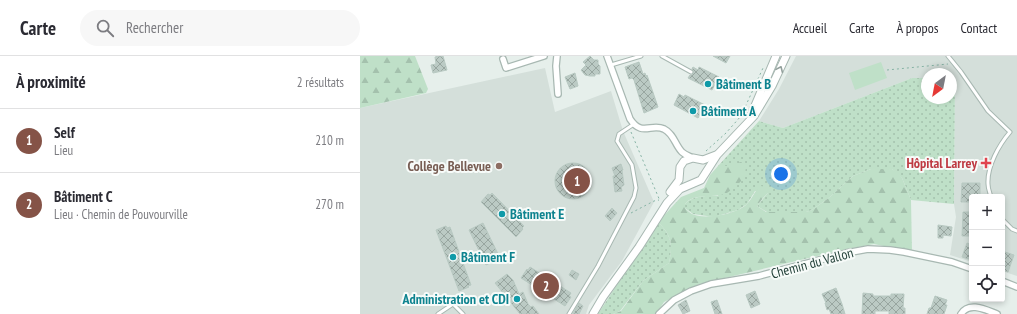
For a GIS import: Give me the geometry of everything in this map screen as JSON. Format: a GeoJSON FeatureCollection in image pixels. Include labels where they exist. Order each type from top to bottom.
{"type":"FeatureCollection","features":[{"type":"Feature","properties":{"kind":"street"},"geometry":{"type":"LineString","coordinates":[[503,59],[506,68],[544,56]]}},
{"type":"Feature","properties":{"kind":"street"},"geometry":{"type":"LineString","coordinates":[[557,56],[556,66],[558,94]]}},
{"type":"Feature","properties":{"kind":"street"},"geometry":{"type":"LineString","coordinates":[[607,56],[612,65],[630,119],[634,124],[643,130],[659,128],[666,130],[672,134],[682,151],[680,175],[676,186],[662,203],[650,229]]}},
{"type":"Feature","properties":{"kind":"street"},"geometry":{"type":"LineString","coordinates":[[745,126],[776,56]]}},
{"type":"Feature","properties":{"kind":"street"},"geometry":{"type":"LineString","coordinates":[[593,314],[603,297],[673,196],[680,189],[691,183],[699,181],[717,155],[754,116],[763,102],[786,56]]}},
{"type":"Feature","properties":{"kind":"street"},"geometry":{"type":"LineString","coordinates":[[682,151],[703,160],[717,155]]}},
{"type":"Feature","properties":{"kind":"street"},"geometry":{"type":"LineString","coordinates":[[682,163],[687,159],[698,158]]}},
{"type":"Feature","properties":{"kind":"street"},"geometry":{"type":"LineString","coordinates":[[698,158],[703,164],[704,172]]}},
{"type":"Feature","properties":{"kind":"street"},"geometry":{"type":"LineString","coordinates":[[680,175],[684,180],[691,183]]}},
{"type":"Feature","properties":{"kind":"street","name":"Chemin du Vallon"},"geometry":{"type":"LineString","coordinates":[[659,314],[674,300],[691,291],[711,284],[764,275],[859,250],[878,248],[952,262],[969,268]]}},
{"type":"Feature","properties":{"kind":"street"},"geometry":{"type":"LineString","coordinates":[[1005,281],[1017,283]]}},
{"type":"Feature","properties":{"kind":"street"},"geometry":{"type":"LineString","coordinates":[[1005,281],[1017,287]]}},
{"type":"Feature","properties":{"kind":"street"},"geometry":{"type":"LineString","coordinates":[[961,314],[963,310],[969,307],[978,308],[997,314]]}},
{"type":"Feature","properties":{"kind":"lane"},"geometry":{"type":"LineString","coordinates":[[621,62],[623,56]]}},
{"type":"Feature","properties":{"kind":"lane"},"geometry":{"type":"LineString","coordinates":[[612,65],[642,56]]}},
{"type":"Feature","properties":{"kind":"lane"},"geometry":{"type":"LineString","coordinates":[[662,56],[691,72]]}},
{"type":"Feature","properties":{"kind":"lane"},"geometry":{"type":"LineString","coordinates":[[948,56],[988,110],[1010,132],[1001,143],[992,164],[988,184],[990,194]]}},
{"type":"Feature","properties":{"kind":"lane"},"geometry":{"type":"LineString","coordinates":[[569,314],[598,266],[632,200],[636,188],[632,166],[617,141],[619,134],[634,124]]}},
{"type":"Feature","properties":{"kind":"lane"},"geometry":{"type":"LineString","coordinates":[[1005,222],[1012,229],[1017,231]]}},
{"type":"Feature","properties":{"kind":"lane"},"geometry":{"type":"LineString","coordinates":[[438,314],[453,304],[463,314]]}},
{"type":"Feature","properties":{"kind":"path"},"geometry":{"type":"LineString","coordinates":[[698,158],[726,133],[741,116],[765,63]]}},
{"type":"Feature","properties":{"kind":"path"},"geometry":{"type":"LineString","coordinates":[[887,70],[954,63]]}},
{"type":"Feature","properties":{"kind":"path"},"geometry":{"type":"LineString","coordinates":[[623,218],[659,199]]}},
{"type":"Feature","properties":{"kind":"shaded area","name":"Hôpital Larrey"},"geometry":{"type":"Polygon","coordinates":[[[796,56],[1017,56],[1017,276],[1005,272],[1005,194],[969,194],[969,261],[950,255],[956,217],[954,204],[955,104],[957,104],[957,68],[921,68],[921,78],[912,78],[783,128],[759,121],[779,89],[796,56]]]}},
{"type":"Feature","properties":{"kind":"shaded area","name":"Collège Bellevue"},"geometry":{"type":"Polygon","coordinates":[[[545,68],[555,112],[611,91],[623,131],[654,202],[622,261],[589,305],[586,314],[360,314],[360,108],[545,68]]]}},
{"type":"Feature","properties":{"kind":"green space"},"geometry":{"type":"Polygon","coordinates":[[[360,56],[415,56],[428,89],[426,93],[360,108],[360,56]]]}},
{"type":"Feature","properties":{"kind":"green space"},"geometry":{"type":"Polygon","coordinates":[[[881,62],[887,78],[855,90],[849,73],[881,62]]]}},
{"type":"Feature","properties":{"kind":"green space"},"geometry":{"type":"Polygon","coordinates":[[[912,78],[921,78],[921,104],[955,104],[954,204],[911,200],[902,178],[892,169],[871,169],[853,176],[830,197],[812,210],[806,212],[767,212],[757,206],[768,193],[755,191],[747,204],[738,210],[714,217],[693,214],[685,208],[685,204],[691,199],[705,196],[718,196],[728,166],[718,166],[759,121],[783,128],[912,78]]]}},
{"type":"Feature","properties":{"kind":"green space"},"geometry":{"type":"Polygon","coordinates":[[[741,162],[746,166],[744,176],[740,183],[725,194],[693,198],[685,204],[685,208],[691,214],[697,216],[721,215],[736,211],[743,208],[747,204],[760,186],[767,187],[768,193],[757,206],[766,212],[806,212],[812,210],[830,197],[853,176],[871,169],[892,169],[902,178],[911,200],[912,252],[874,244],[847,249],[699,284],[664,302],[656,314],[613,314],[621,311],[643,281],[669,263],[671,245],[669,236],[658,222],[681,197],[704,188],[710,175],[718,166],[728,166],[741,162]]]}},
{"type":"Feature","properties":{"kind":"green space"},"geometry":{"type":"Polygon","coordinates":[[[658,222],[669,236],[671,251],[669,263],[643,281],[620,311],[613,314],[598,314],[658,222]]]}},
{"type":"Feature","properties":{"kind":"building"},"geometry":{"type":"Polygon","coordinates":[[[443,56],[447,70],[433,73],[431,65],[436,64],[435,57],[443,56]]]}},
{"type":"Feature","properties":{"kind":"building"},"geometry":{"type":"Polygon","coordinates":[[[590,56],[594,60],[598,60],[598,64],[600,66],[600,74],[595,74],[595,76],[585,75],[581,70],[586,65],[583,62],[590,56]]]}},
{"type":"Feature","properties":{"kind":"building"},"geometry":{"type":"Polygon","coordinates":[[[713,56],[730,56],[726,63],[713,56]]]}},
{"type":"Feature","properties":{"kind":"building"},"geometry":{"type":"Polygon","coordinates":[[[639,62],[643,74],[645,73],[646,76],[647,75],[658,107],[644,113],[634,80],[632,78],[629,79],[625,67],[639,62]]]}},
{"type":"Feature","properties":{"kind":"building","name":"Bâtiment B"},"geometry":{"type":"Polygon","coordinates":[[[693,67],[698,70],[699,67],[719,77],[712,90],[688,78],[694,73],[692,69],[693,67]]]}},
{"type":"Feature","properties":{"kind":"building"},"geometry":{"type":"Polygon","coordinates":[[[575,73],[578,86],[570,89],[565,77],[575,73]]]}},
{"type":"Feature","properties":{"kind":"building","name":"Bâtiment A"},"geometry":{"type":"Polygon","coordinates":[[[679,94],[684,97],[685,95],[705,105],[698,118],[674,105],[679,94]]]}},
{"type":"Feature","properties":{"kind":"building"},"geometry":{"type":"Polygon","coordinates":[[[577,163],[586,168],[590,174],[590,188],[586,194],[577,199],[569,199],[560,194],[556,188],[555,177],[560,168],[566,164],[577,163]]]}},
{"type":"Feature","properties":{"kind":"building"},"geometry":{"type":"Polygon","coordinates":[[[621,164],[624,185],[621,187],[622,191],[615,192],[613,176],[615,176],[612,168],[621,164]]]}},
{"type":"Feature","properties":{"kind":"building"},"geometry":{"type":"Polygon","coordinates":[[[962,183],[980,183],[980,194],[969,194],[969,202],[961,202],[962,183]]]}},
{"type":"Feature","properties":{"kind":"building","name":"Bâtiment E"},"geometry":{"type":"Polygon","coordinates":[[[492,193],[524,226],[516,237],[481,202],[488,194],[490,195],[492,193]]]}},
{"type":"Feature","properties":{"kind":"building"},"geometry":{"type":"Polygon","coordinates":[[[612,208],[617,213],[610,221],[605,216],[612,208]]]}},
{"type":"Feature","properties":{"kind":"building"},"geometry":{"type":"Polygon","coordinates":[[[963,212],[969,212],[969,236],[962,236],[963,212]]]}},
{"type":"Feature","properties":{"kind":"building"},"geometry":{"type":"Polygon","coordinates":[[[483,223],[500,258],[486,265],[469,230],[483,223]]]}},
{"type":"Feature","properties":{"kind":"building"},"geometry":{"type":"Polygon","coordinates":[[[938,225],[952,227],[951,236],[943,235],[943,238],[938,238],[938,225]]]}},
{"type":"Feature","properties":{"kind":"building","name":"Bâtiment F"},"geometry":{"type":"Polygon","coordinates":[[[446,226],[447,228],[450,227],[471,285],[459,291],[436,230],[446,226]]]}},
{"type":"Feature","properties":{"kind":"building"},"geometry":{"type":"Polygon","coordinates":[[[967,243],[969,244],[969,259],[962,257],[967,243]]]}},
{"type":"Feature","properties":{"kind":"building"},"geometry":{"type":"Polygon","coordinates":[[[1005,252],[1014,255],[1008,272],[1005,271],[1005,252]]]}},
{"type":"Feature","properties":{"kind":"building"},"geometry":{"type":"Polygon","coordinates":[[[530,267],[571,293],[569,296],[571,297],[565,306],[521,278],[530,267]]]}},
{"type":"Feature","properties":{"kind":"building"},"geometry":{"type":"Polygon","coordinates":[[[572,270],[579,274],[576,280],[569,275],[572,270]]]}},
{"type":"Feature","properties":{"kind":"building","name":"Administration et CDI"},"geometry":{"type":"Polygon","coordinates":[[[507,274],[513,280],[519,294],[523,292],[528,304],[531,307],[533,306],[539,314],[520,314],[495,283],[507,274]]]}},
{"type":"Feature","properties":{"kind":"building"},"geometry":{"type":"Polygon","coordinates":[[[836,288],[845,314],[831,314],[829,309],[827,310],[822,294],[836,288]]]}},
{"type":"Feature","properties":{"kind":"building"},"geometry":{"type":"Polygon","coordinates":[[[755,291],[760,304],[751,308],[746,295],[755,291]]]}},
{"type":"Feature","properties":{"kind":"building"},"geometry":{"type":"Polygon","coordinates":[[[863,293],[873,294],[873,296],[904,294],[903,308],[905,308],[905,314],[889,314],[889,311],[875,311],[875,314],[862,314],[863,293]]]}},
{"type":"Feature","properties":{"kind":"building"},"geometry":{"type":"Polygon","coordinates":[[[935,296],[947,300],[944,314],[927,314],[929,308],[931,308],[935,296]]]}},
{"type":"Feature","properties":{"kind":"building"},"geometry":{"type":"Polygon","coordinates":[[[686,300],[690,311],[683,314],[678,305],[686,300]]]}},
{"type":"Feature","properties":{"kind":"building"},"geometry":{"type":"Polygon","coordinates":[[[717,300],[722,314],[715,314],[711,302],[717,300]]]}},
{"type":"Feature","properties":{"kind":"building"},"geometry":{"type":"Polygon","coordinates":[[[579,303],[583,306],[579,314],[573,314],[579,303]]]}},
{"type":"Feature","properties":{"kind":"place","name":"Bâtiment B"},"geometry":{"type":"Point","coordinates":[708,84]}},
{"type":"Feature","properties":{"kind":"place","name":"Bâtiment A"},"geometry":{"type":"Point","coordinates":[693,111]}},
{"type":"Feature","properties":{"kind":"place","name":"Hôpital Larrey"},"geometry":{"type":"Point","coordinates":[986,163]}},
{"type":"Feature","properties":{"kind":"place","name":"Collège Bellevue"},"geometry":{"type":"Point","coordinates":[499,166]}},
{"type":"Feature","properties":{"kind":"place","name":"Self"},"geometry":{"type":"Point","coordinates":[577,181]}},
{"type":"Feature","properties":{"kind":"place","name":"Bâtiment E"},"geometry":{"type":"Point","coordinates":[502,214]}},
{"type":"Feature","properties":{"kind":"place","name":"Bâtiment F"},"geometry":{"type":"Point","coordinates":[453,257]}},
{"type":"Feature","properties":{"kind":"place","name":"Bâtiment C"},"geometry":{"type":"Point","coordinates":[546,286]}},
{"type":"Feature","properties":{"kind":"place","name":"Administration et CDI"},"geometry":{"type":"Point","coordinates":[517,299]}}]}
